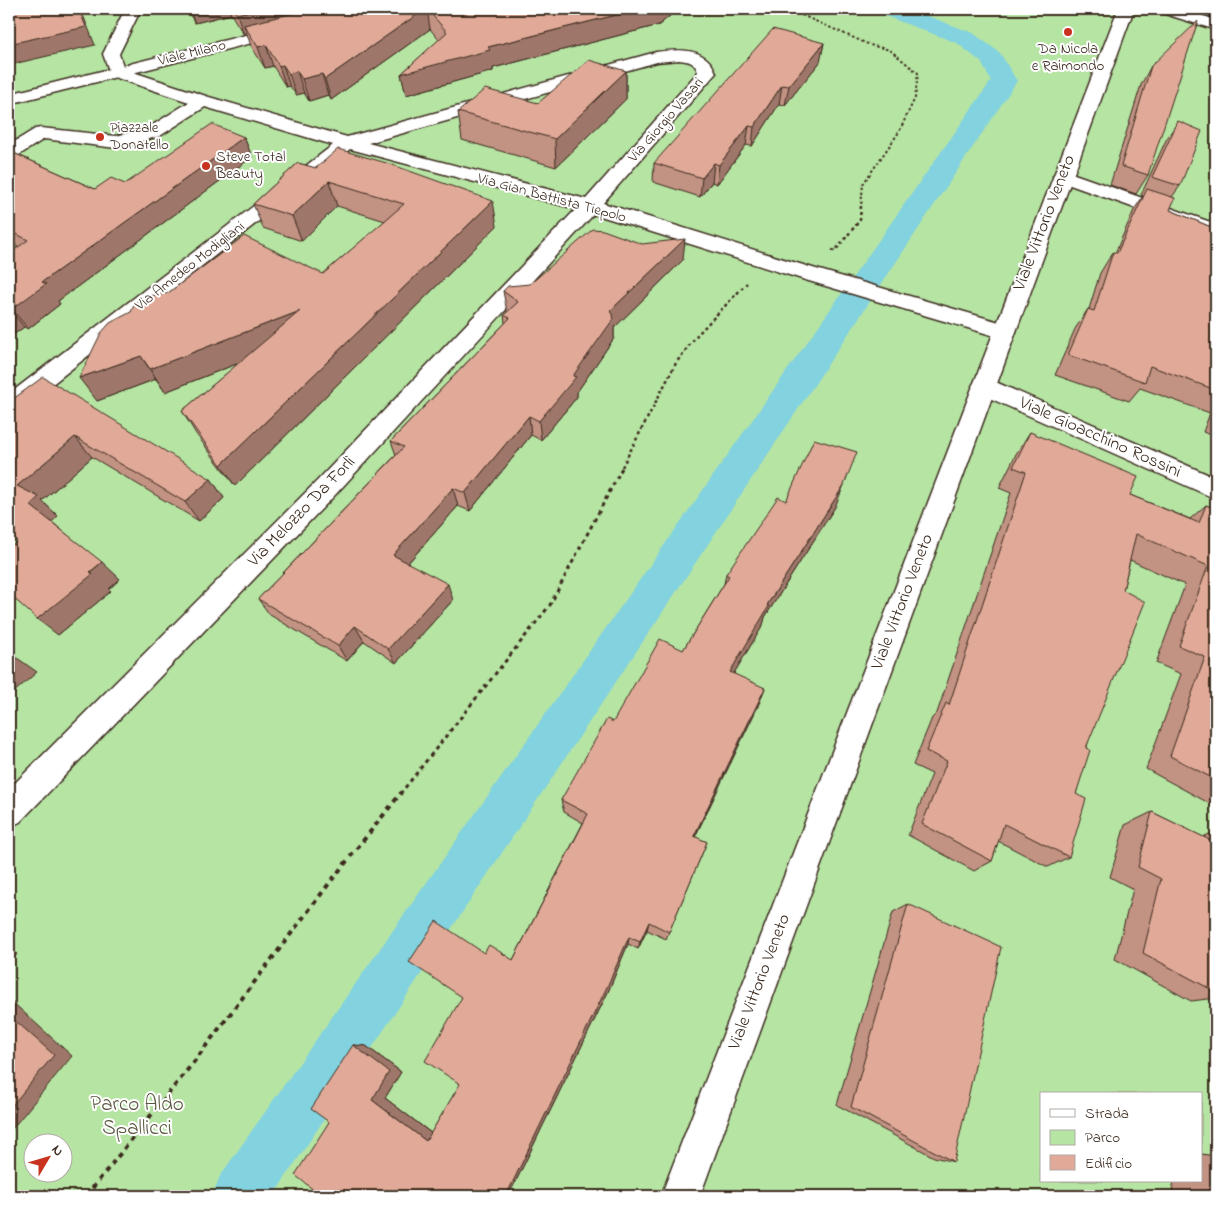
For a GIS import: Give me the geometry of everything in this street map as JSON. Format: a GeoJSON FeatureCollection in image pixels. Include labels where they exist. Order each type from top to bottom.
{"type":"FeatureCollection","features":[{"type":"Feature","properties":{"kind":"street"},"geometry":{"type":"LineString","coordinates":[[114,63],[133,9]]}},
{"type":"Feature","properties":{"kind":"street","name":"Viale Vittorio Veneto"},"geometry":{"type":"LineString","coordinates":[[680,1196],[1126,9]]}},
{"type":"Feature","properties":{"kind":"street"},"geometry":{"type":"LineString","coordinates":[[1165,9],[1216,25]]}},
{"type":"Feature","properties":{"kind":"street","name":"Viale Milano"},"geometry":{"type":"LineString","coordinates":[[9,99],[114,63],[302,27]]}},
{"type":"Feature","properties":{"kind":"street","name":"Viale Milano"},"geometry":{"type":"LineString","coordinates":[[92,59],[114,63],[130,50]]}},
{"type":"Feature","properties":{"kind":"street","name":"Via Giorgio Vasari"},"geometry":{"type":"LineString","coordinates":[[347,143],[656,57],[673,55],[699,59],[706,67],[707,73],[590,206]]}},
{"type":"Feature","properties":{"kind":"street","name":"Via Gian Battista Tiepolo"},"geometry":{"type":"LineString","coordinates":[[114,63],[203,101],[347,143],[590,206],[876,294],[1005,331]]}},
{"type":"Feature","properties":{"kind":"street"},"geometry":{"type":"LineString","coordinates":[[9,153],[40,133],[116,142],[154,132],[203,101]]}},
{"type":"Feature","properties":{"kind":"street","name":"Via Amedeo Modigliani"},"geometry":{"type":"LineString","coordinates":[[9,406],[347,143]]}},
{"type":"Feature","properties":{"kind":"street"},"geometry":{"type":"LineString","coordinates":[[1063,176],[1216,231]]}},
{"type":"Feature","properties":{"kind":"street","name":"Via Melozzo Da Forlì"},"geometry":{"type":"LineString","coordinates":[[9,811],[326,488],[590,206]]}},
{"type":"Feature","properties":{"kind":"street","name":"Viale Gioacchino Rossini"},"geometry":{"type":"LineString","coordinates":[[984,386],[1216,489]]}},
{"type":"Feature","properties":{"kind":"path"},"geometry":{"type":"LineString","coordinates":[[788,9],[870,45],[890,50],[918,73],[915,98],[899,132],[863,184],[860,220],[835,251],[826,248]]}},
{"type":"Feature","properties":{"kind":"path"},"geometry":{"type":"LineString","coordinates":[[86,1196],[193,1063],[331,881],[550,605],[676,363],[697,335],[768,260]]}},
{"type":"Feature","properties":{"kind":"green space","name":"Parco Aldo Spallicci"},"geometry":{"type":"Polygon","coordinates":[[[9,9],[1216,9],[1216,1196],[9,1196],[9,9]]]}},
{"type":"Feature","properties":{"kind":"building"},"geometry":{"type":"Polygon","coordinates":[[[9,9],[79,9],[86,27],[9,44],[9,9]]]}},
{"type":"Feature","properties":{"kind":"building"},"geometry":{"type":"Polygon","coordinates":[[[233,9],[257,9],[237,14],[233,9]]]}},
{"type":"Feature","properties":{"kind":"building"},"geometry":{"type":"Polygon","coordinates":[[[311,9],[425,9],[325,79],[322,74],[302,79],[297,71],[289,74],[283,65],[279,66],[266,45],[258,47],[244,25],[311,9]]]}},
{"type":"Feature","properties":{"kind":"building"},"geometry":{"type":"Polygon","coordinates":[[[427,9],[640,9],[488,47],[490,50],[401,74],[447,32],[427,9]]]}},
{"type":"Feature","properties":{"kind":"building"},"geometry":{"type":"Polygon","coordinates":[[[1198,21],[1148,175],[1121,166],[1151,66],[1198,21]]]}},
{"type":"Feature","properties":{"kind":"building"},"geometry":{"type":"Polygon","coordinates":[[[773,29],[824,43],[789,86],[782,85],[754,127],[749,126],[719,165],[714,163],[702,178],[654,163],[773,29]]]}},
{"type":"Feature","properties":{"kind":"building"},"geometry":{"type":"Polygon","coordinates":[[[589,60],[626,71],[555,139],[458,112],[485,89],[538,103],[589,60]]]}},
{"type":"Feature","properties":{"kind":"building"},"geometry":{"type":"Polygon","coordinates":[[[1178,121],[1202,131],[1180,186],[1152,177],[1178,121]]]}},
{"type":"Feature","properties":{"kind":"building"},"geometry":{"type":"Polygon","coordinates":[[[212,124],[244,137],[42,282],[46,284],[12,309],[9,308],[9,254],[28,240],[9,230],[9,151],[95,189],[111,178],[125,184],[212,124]]]}},
{"type":"Feature","properties":{"kind":"building"},"geometry":{"type":"Polygon","coordinates":[[[338,149],[390,164],[493,201],[221,465],[182,411],[300,311],[150,369],[141,356],[79,378],[101,333],[110,323],[131,312],[135,303],[142,297],[168,293],[244,236],[323,274],[404,204],[329,181],[292,216],[253,204],[298,163],[316,168],[338,149]]]}},
{"type":"Feature","properties":{"kind":"building"},"geometry":{"type":"Polygon","coordinates":[[[1147,189],[1175,198],[1170,210],[1216,229],[1216,390],[1150,366],[1145,382],[1068,355],[1088,309],[1094,311],[1113,252],[1117,253],[1147,189]]]}},
{"type":"Feature","properties":{"kind":"building"},"geometry":{"type":"Polygon","coordinates":[[[593,229],[603,230],[642,244],[685,239],[610,311],[614,318],[573,376],[576,377],[539,421],[529,416],[465,493],[453,488],[393,555],[448,584],[388,649],[355,626],[338,646],[258,599],[404,447],[391,441],[510,318],[504,315],[518,302],[503,291],[508,286],[530,284],[593,229]]]}},
{"type":"Feature","properties":{"kind":"building"},"geometry":{"type":"Polygon","coordinates":[[[43,377],[211,479],[185,502],[75,437],[17,486],[39,497],[30,505],[102,562],[90,572],[93,574],[37,619],[9,594],[9,549],[17,541],[9,532],[9,402],[43,377]]]}},
{"type":"Feature","properties":{"kind":"building"},"geometry":{"type":"Polygon","coordinates":[[[1030,432],[1138,477],[1130,495],[1199,523],[1206,505],[1216,509],[1216,780],[1170,756],[1205,657],[1179,646],[1208,566],[1136,534],[1123,590],[1145,602],[1086,748],[1090,750],[1076,794],[1086,799],[1069,857],[1004,824],[992,861],[922,824],[947,761],[926,751],[946,703],[949,705],[1026,472],[1013,467],[1030,432]]]}},
{"type":"Feature","properties":{"kind":"building"},"geometry":{"type":"Polygon","coordinates":[[[814,439],[857,452],[844,485],[767,605],[769,606],[730,672],[765,688],[694,836],[707,842],[669,932],[649,922],[640,942],[629,937],[607,987],[506,1196],[321,1196],[295,1175],[329,1122],[311,1109],[353,1045],[389,1072],[372,1100],[426,1141],[460,1084],[425,1061],[462,997],[409,962],[436,921],[484,953],[489,945],[513,960],[588,814],[561,800],[607,719],[613,722],[660,639],[683,650],[729,576],[726,574],[778,497],[786,501],[814,439]]]}},
{"type":"Feature","properties":{"kind":"building"},"geometry":{"type":"Polygon","coordinates":[[[1152,812],[1216,843],[1216,992],[1143,953],[1161,879],[1138,867],[1152,812]]]}},
{"type":"Feature","properties":{"kind":"building"},"geometry":{"type":"Polygon","coordinates":[[[908,904],[1001,947],[954,1162],[851,1107],[908,904]]]}},
{"type":"Feature","properties":{"kind":"building"},"geometry":{"type":"Polygon","coordinates":[[[9,1015],[54,1055],[9,1109],[9,1015]]]}},
{"type":"Feature","properties":{"kind":"waterway"},"geometry":{"type":"LineString","coordinates":[[240,1196],[1004,81],[991,58],[965,38],[888,9]]}},
{"type":"Feature","properties":{"kind":"place","name":"Da Nicola e Raimondo"},"geometry":{"type":"Point","coordinates":[1068,32]}},
{"type":"Feature","properties":{"kind":"place","name":"Piazzale Donatello"},"geometry":{"type":"Point","coordinates":[100,137]}},
{"type":"Feature","properties":{"kind":"place","name":"Steve Total Beauty"},"geometry":{"type":"Point","coordinates":[206,166]}}]}
